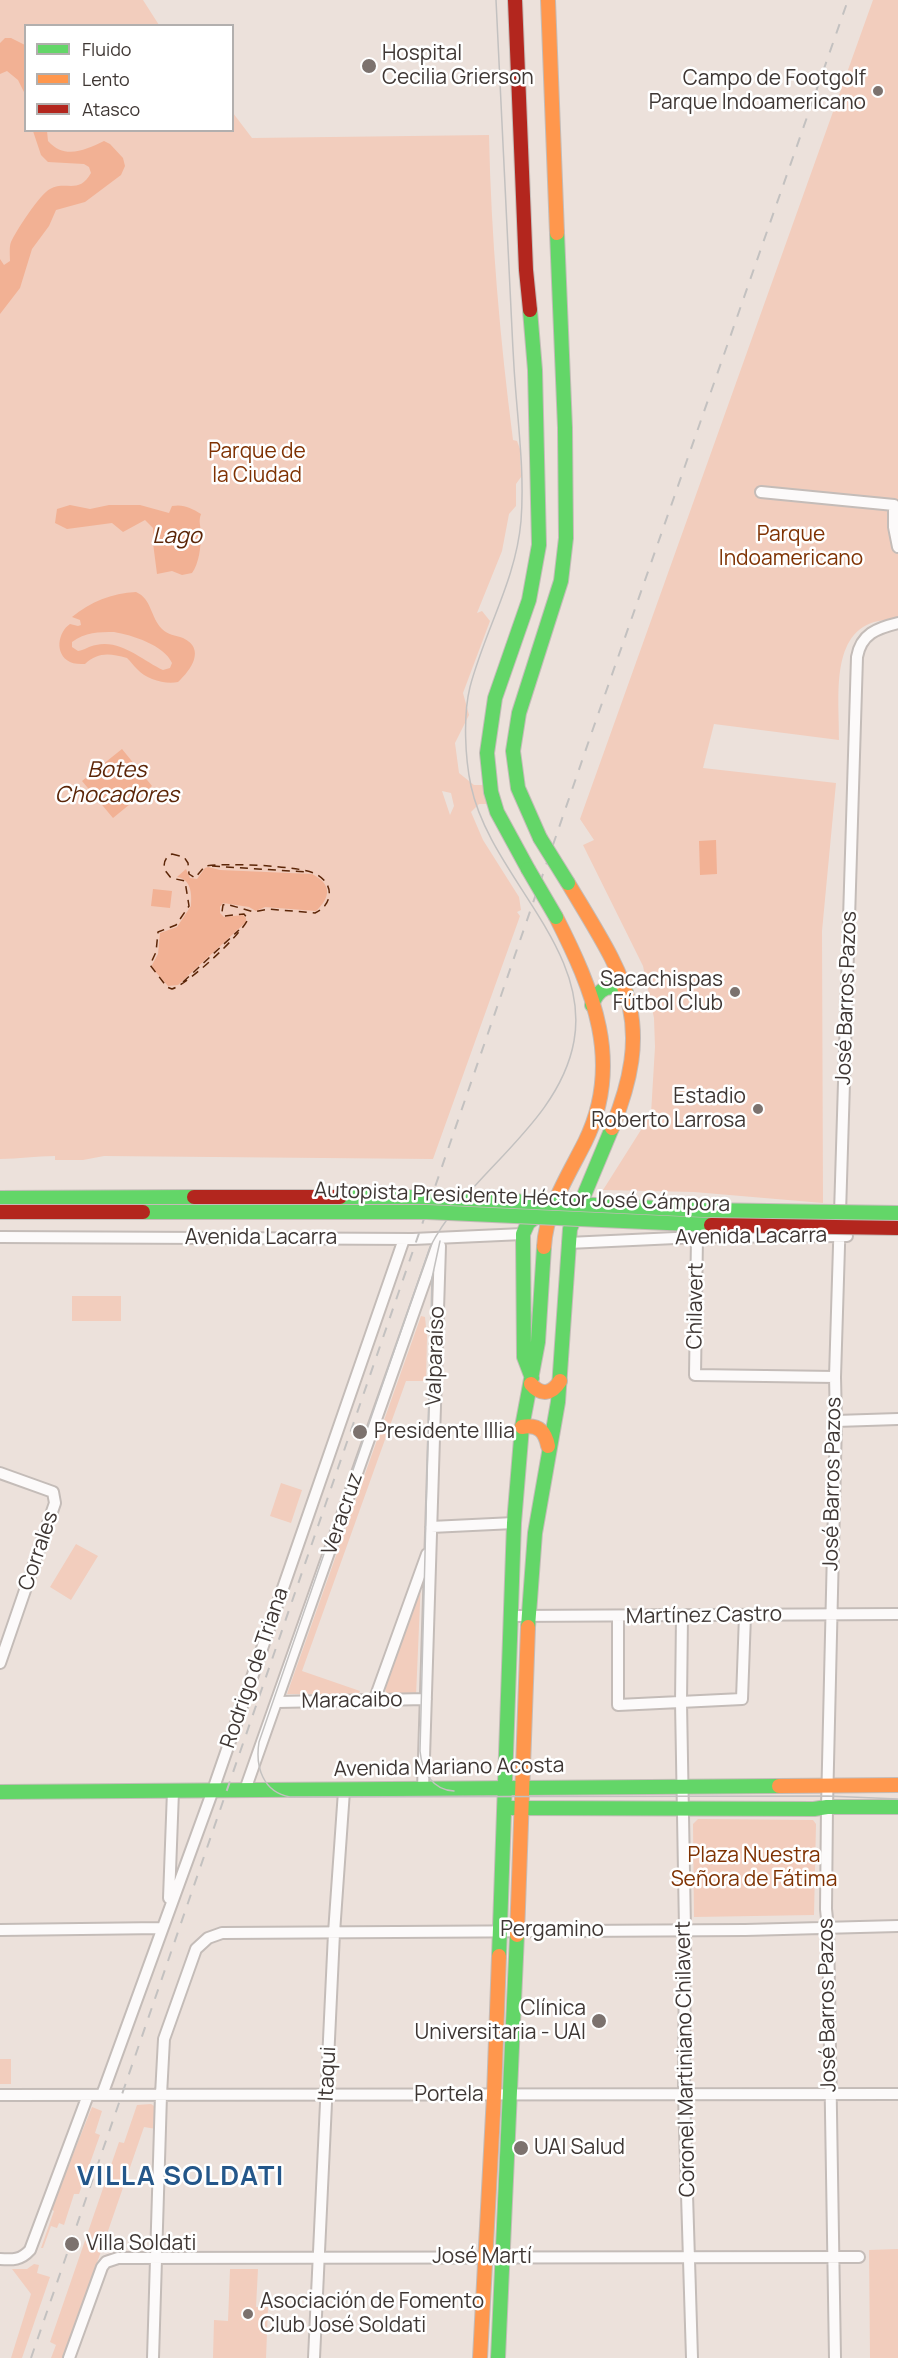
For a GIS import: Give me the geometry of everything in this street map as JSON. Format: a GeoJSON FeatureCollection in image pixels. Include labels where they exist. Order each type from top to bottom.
{"type":"FeatureCollection","features":[{"type":"Feature","properties":{"kind":"main road"},"geometry":{"type":"LineString","coordinates":[[480,2358],[494,2095],[514,1523],[522,1427],[541,1316],[543,1239],[552,1208],[591,1130],[604,1079],[604,1057],[592,1005],[579,964],[556,916],[497,812],[491,792],[486,753],[495,698],[529,600],[539,545],[535,370],[526,270],[515,0]]}},
{"type":"Feature","properties":{"kind":"main road"},"geometry":{"type":"LineString","coordinates":[[498,2358],[528,1616],[535,1533],[556,1419],[568,1243],[576,1207],[616,1120],[630,1079],[633,1038],[626,992],[616,968],[540,838],[518,788],[513,751],[519,713],[561,581],[566,538],[565,428],[548,0]]}},
{"type":"Feature","properties":{"kind":"main road"},"geometry":{"type":"LineString","coordinates":[[592,1005],[597,994],[607,987],[619,987],[626,992]]}},
{"type":"Feature","properties":{"kind":"main road","name":"Autopista Presidente Héctor José Cámpora"},"geometry":{"type":"LineString","coordinates":[[0,1198],[425,1197],[702,1210],[898,1213]]}},
{"type":"Feature","properties":{"kind":"main road"},"geometry":{"type":"LineString","coordinates":[[552,1208],[528,1223],[523,1234],[524,1357],[531,1381],[538,1392],[551,1392],[560,1381]]}},
{"type":"Feature","properties":{"kind":"main road","name":"Autopista Presidente Héctor José Cámpora"},"geometry":{"type":"LineString","coordinates":[[0,1212],[427,1212],[702,1225],[898,1228]]}},
{"type":"Feature","properties":{"kind":"main road"},"geometry":{"type":"LineString","coordinates":[[522,1427],[537,1426],[544,1431],[547,1436],[548,1455]]}},
{"type":"Feature","properties":{"kind":"main road","name":"Avenida Mariano Acosta"},"geometry":{"type":"LineString","coordinates":[[0,1792],[898,1785]]}},
{"type":"Feature","properties":{"kind":"main road","name":"Avenida Mariano Acosta"},"geometry":{"type":"LineString","coordinates":[[504,1808],[898,1807]]}},
{"type":"Feature","properties":{"kind":"street"},"geometry":{"type":"LineString","coordinates":[[761,492],[894,505],[894,527],[898,547]]}},
{"type":"Feature","properties":{"kind":"street","name":"José Barros Pazos"},"geometry":{"type":"LineString","coordinates":[[835,2358],[826,1909],[827,1807],[836,1421],[835,1377],[857,657],[859,646],[865,637],[876,630],[893,625]]}},
{"type":"Feature","properties":{"kind":"street","name":"Avenida Lacarra"},"geometry":{"type":"LineString","coordinates":[[0,1237],[404,1239],[523,1234]]}},
{"type":"Feature","properties":{"kind":"street","name":"Avenida Lacarra"},"geometry":{"type":"LineString","coordinates":[[568,1243],[697,1237],[898,1236]]}},
{"type":"Feature","properties":{"kind":"street","name":"Chilavert"},"geometry":{"type":"LineString","coordinates":[[697,1237],[695,1375],[835,1377]]}},
{"type":"Feature","properties":{"kind":"street","name":"Valparaíso"},"geometry":{"type":"LineString","coordinates":[[423,1789],[440,1238]]}},
{"type":"Feature","properties":{"kind":"street","name":"Veracruz"},"geometry":{"type":"LineString","coordinates":[[245,1790],[278,1702],[440,1238]]}},
{"type":"Feature","properties":{"kind":"street","name":"Rodrigo de Triana"},"geometry":{"type":"LineString","coordinates":[[102,2095],[213,1790],[404,1239]]}},
{"type":"Feature","properties":{"kind":"street"},"geometry":{"type":"LineString","coordinates":[[836,1421],[898,1419]]}},
{"type":"Feature","properties":{"kind":"street","name":"Corrales"},"geometry":{"type":"LineString","coordinates":[[0,1473],[52,1492],[55,1503],[0,1664]]}},
{"type":"Feature","properties":{"kind":"street"},"geometry":{"type":"LineString","coordinates":[[430,1527],[514,1523]]}},
{"type":"Feature","properties":{"kind":"street","name":"Valparaíso"},"geometry":{"type":"LineString","coordinates":[[374,1701],[430,1546]]}},
{"type":"Feature","properties":{"kind":"street","name":"Martínez Castro"},"geometry":{"type":"LineString","coordinates":[[510,1616],[898,1614]]}},
{"type":"Feature","properties":{"kind":"street"},"geometry":{"type":"LineString","coordinates":[[618,1617],[618,1705],[742,1699],[746,1615]]}},
{"type":"Feature","properties":{"kind":"street","name":"Coronel Martiniano Chilavert"},"geometry":{"type":"LineString","coordinates":[[682,1616],[684,2096],[692,2358]]}},
{"type":"Feature","properties":{"kind":"street","name":"Maracaibo"},"geometry":{"type":"LineString","coordinates":[[278,1702],[426,1699]]}},
{"type":"Feature","properties":{"kind":"street"},"geometry":{"type":"LineString","coordinates":[[168,1909],[173,1791]]}},
{"type":"Feature","properties":{"kind":"street","name":"Itaqui"},"geometry":{"type":"LineString","coordinates":[[314,2358],[334,1933],[344,1791]]}},
{"type":"Feature","properties":{"kind":"street","name":"Pergamino"},"geometry":{"type":"LineString","coordinates":[[161,2096],[165,2038],[196,1949],[207,1938],[222,1933],[828,1929],[898,1926]]}},
{"type":"Feature","properties":{"kind":"street"},"geometry":{"type":"LineString","coordinates":[[0,1930],[162,1928]]}},
{"type":"Feature","properties":{"kind":"street","name":"Portela"},"geometry":{"type":"LineString","coordinates":[[0,2095],[898,2094]]}},
{"type":"Feature","properties":{"kind":"street"},"geometry":{"type":"LineString","coordinates":[[0,2259],[15,2260],[30,2250],[88,2095]]}},
{"type":"Feature","properties":{"kind":"street"},"geometry":{"type":"LineString","coordinates":[[153,2358],[161,2096]]}},
{"type":"Feature","properties":{"kind":"street","name":"José Martí"},"geometry":{"type":"LineString","coordinates":[[69,2358],[99,2274],[106,2262],[118,2258],[860,2257]]}},
{"type":"Feature","properties":{"kind":"green space","name":"Parque de la Ciudad"},"geometry":{"type":"Polygon","coordinates":[[[0,0],[143,0],[158,24],[24,24],[24,132],[234,132],[234,114],[252,138],[489,135],[500,326],[513,440],[517,441],[520,449],[521,477],[516,484],[516,506],[509,514],[502,551],[477,613],[482,611],[490,621],[463,693],[469,715],[455,743],[459,773],[474,785],[484,785],[488,804],[479,804],[471,812],[483,840],[519,897],[521,910],[517,912],[520,916],[433,1159],[104,1156],[83,1160],[55,1160],[55,1156],[0,1159],[0,0]],[[442,791],[450,815],[454,806],[451,793],[442,791]]]}},
{"type":"Feature","properties":{"kind":"green space","name":"Parque Indoamericano"},"geometry":{"type":"Polygon","coordinates":[[[873,0],[898,0],[898,620],[874,622],[860,630],[850,641],[843,655],[839,690],[839,740],[714,724],[703,768],[836,783],[822,931],[823,1203],[694,1192],[603,1190],[651,1114],[655,1047],[654,1018],[643,966],[583,845],[594,840],[580,819],[873,0]]]}},
{"type":"Feature","properties":{"kind":"green space"},"geometry":{"type":"Polygon","coordinates":[[[72,1296],[121,1296],[121,1321],[72,1321],[72,1296]]]}},
{"type":"Feature","properties":{"kind":"green space"},"geometry":{"type":"Polygon","coordinates":[[[421,1316],[425,1317],[427,1337],[426,1381],[406,1381],[302,1671],[360,1691],[358,1695],[287,1694],[421,1316]]]}},
{"type":"Feature","properties":{"kind":"green space"},"geometry":{"type":"Polygon","coordinates":[[[281,1483],[302,1490],[291,1523],[270,1516],[281,1483]]]}},
{"type":"Feature","properties":{"kind":"green space"},"geometry":{"type":"Polygon","coordinates":[[[76,1544],[98,1556],[71,1600],[50,1587],[76,1544]]]}},
{"type":"Feature","properties":{"kind":"green space"},"geometry":{"type":"Polygon","coordinates":[[[421,1580],[416,1696],[386,1695],[385,1685],[421,1580]]]}},
{"type":"Feature","properties":{"kind":"green space","name":"Plaza Nuestra Señora de Fátima"},"geometry":{"type":"Polygon","coordinates":[[[698,1819],[813,1820],[816,1824],[814,1915],[694,1917],[693,1824],[698,1819]]]}},
{"type":"Feature","properties":{"kind":"green space"},"geometry":{"type":"Polygon","coordinates":[[[0,2059],[11,2059],[11,2084],[0,2084],[0,2059]]]}},
{"type":"Feature","properties":{"kind":"green space"},"geometry":{"type":"Polygon","coordinates":[[[151,2104],[156,2107],[156,2129],[144,2127],[64,2358],[51,2358],[56,2345],[50,2342],[119,2142],[124,2143],[137,2105],[151,2104]]]}},
{"type":"Feature","properties":{"kind":"green space"},"geometry":{"type":"Polygon","coordinates":[[[92,2107],[102,2111],[95,2133],[100,2135],[79,2194],[74,2194],[64,2225],[59,2223],[57,2228],[51,2226],[43,2248],[41,2248],[54,2211],[51,2209],[92,2107]]]}},
{"type":"Feature","properties":{"kind":"green space"},"geometry":{"type":"Polygon","coordinates":[[[898,2249],[898,2358],[870,2358],[869,2250],[898,2249]]]}},
{"type":"Feature","properties":{"kind":"green space"},"geometry":{"type":"Polygon","coordinates":[[[34,2264],[39,2265],[37,2273],[50,2277],[22,2358],[11,2358],[31,2294],[12,2269],[27,2269],[34,2264]]]}},
{"type":"Feature","properties":{"kind":"green space","name":"Asociación de Fomento Club José Soldati"},"geometry":{"type":"Polygon","coordinates":[[[230,2269],[258,2269],[256,2307],[268,2307],[266,2358],[213,2358],[214,2320],[228,2321],[230,2269]]]}},
{"type":"Feature","properties":{"kind":"water"},"geometry":{"type":"Polygon","coordinates":[[[5,38],[11,38],[24,44],[24,92],[18,80],[7,71],[0,74],[0,43],[5,38]]]}},
{"type":"Feature","properties":{"kind":"water"},"geometry":{"type":"Polygon","coordinates":[[[33,132],[47,132],[48,141],[55,147],[68,152],[82,150],[104,141],[123,158],[125,166],[121,175],[85,202],[56,210],[49,226],[32,249],[20,288],[0,314],[0,259],[4,265],[10,261],[11,242],[23,222],[40,198],[50,189],[82,184],[91,173],[89,167],[84,164],[48,162],[41,155],[33,132]]]}},
{"type":"Feature","properties":{"kind":"water","name":"Lago"},"geometry":{"type":"Polygon","coordinates":[[[70,505],[90,509],[109,505],[140,505],[169,513],[172,506],[184,506],[194,510],[201,514],[201,534],[198,560],[192,573],[182,575],[172,571],[157,574],[153,528],[145,520],[123,532],[112,523],[67,529],[55,523],[57,509],[70,505]]]}},
{"type":"Feature","properties":{"kind":"water","name":"Lago"},"geometry":{"type":"Polygon","coordinates":[[[136,592],[145,599],[162,629],[169,634],[183,638],[194,648],[194,660],[188,672],[178,682],[167,683],[150,678],[141,673],[127,658],[121,656],[99,656],[85,664],[79,664],[70,662],[62,654],[60,643],[63,632],[70,624],[81,625],[80,620],[72,617],[102,599],[136,592]],[[121,633],[87,634],[72,642],[72,647],[78,651],[96,645],[114,645],[163,670],[170,668],[172,663],[168,657],[155,646],[121,633]]]}},
{"type":"Feature","properties":{"kind":"water","name":"Botes Chocadores"},"geometry":{"type":"Polygon","coordinates":[[[122,749],[152,786],[113,818],[82,781],[122,749]]]}},
{"type":"Feature","properties":{"kind":"water"},"geometry":{"type":"Polygon","coordinates":[[[716,840],[717,874],[700,875],[699,841],[716,840]]]}},
{"type":"Feature","properties":{"kind":"water"},"geometry":{"type":"Polygon","coordinates":[[[208,867],[220,870],[312,874],[326,886],[327,896],[316,911],[265,907],[256,911],[249,907],[223,903],[220,913],[224,917],[243,915],[246,922],[178,985],[168,986],[152,965],[158,954],[160,933],[177,927],[191,906],[191,892],[188,884],[182,878],[177,877],[186,869],[190,878],[197,879],[208,867]]]}},
{"type":"Feature","properties":{"kind":"water"},"geometry":{"type":"Polygon","coordinates":[[[153,889],[172,891],[170,908],[151,906],[153,889]]]}},
{"type":"Feature","properties":{"kind":"ferry route"},"geometry":{"type":"LineString","coordinates":[[172,854],[184,857],[188,863],[189,874],[195,878],[205,866],[215,865],[262,866],[307,871],[324,880],[329,889],[328,899],[324,906],[315,913],[268,909],[254,912],[223,905],[224,916],[244,914],[248,919],[213,958],[190,978],[172,989],[167,987],[150,965],[156,952],[158,932],[176,925],[189,906],[185,881],[171,878],[164,869],[165,860],[172,854]]}},
{"type":"Feature","properties":{"kind":"ferry route"},"geometry":{"type":"LineString","coordinates":[[212,866],[306,872]]}},
{"type":"Feature","properties":{"kind":"ferry route"},"geometry":{"type":"LineString","coordinates":[[183,982],[239,930]]}},
{"type":"Feature","properties":{"kind":"tram line"},"geometry":{"type":"LineString","coordinates":[[496,0],[522,502],[518,543],[513,564],[470,687],[466,710],[466,750],[471,786],[482,819],[498,850],[554,942],[568,974],[575,1007],[574,1041],[565,1071],[532,1124],[466,1196],[446,1221],[430,1247],[259,1742],[260,1769],[267,1784],[273,1790],[290,1797],[828,1796],[898,1799]]}},
{"type":"Feature","properties":{"kind":"tram line"},"geometry":{"type":"LineString","coordinates":[[440,1241],[432,1278],[420,1751],[423,1766],[434,1783],[446,1790],[454,1791]]}},
{"type":"Feature","properties":{"kind":"railway"},"geometry":{"type":"LineString","coordinates":[[31,2358],[594,726],[848,0]]}},
{"type":"Feature","properties":{"kind":"traffic: fast"},"geometry":{"type":"LineString","coordinates":[[540,838],[518,788],[513,751],[519,713],[561,581],[566,538],[565,428],[557,233]]}},
{"type":"Feature","properties":{"kind":"traffic: fast"},"geometry":{"type":"LineString","coordinates":[[528,869],[497,812],[491,792],[487,753],[495,698],[529,600],[539,545],[535,370],[530,310]]}},
{"type":"Feature","properties":{"kind":"traffic: fast"},"geometry":{"type":"LineString","coordinates":[[540,838],[568,883]]}},
{"type":"Feature","properties":{"kind":"traffic: fast"},"geometry":{"type":"LineString","coordinates":[[528,869],[556,917]]}},
{"type":"Feature","properties":{"kind":"traffic: fast"},"geometry":{"type":"LineString","coordinates":[[592,1005],[598,994],[606,988],[615,987],[626,992]]}},
{"type":"Feature","properties":{"kind":"traffic: fast"},"geometry":{"type":"LineString","coordinates":[[528,1627],[535,1533],[558,1402],[570,1229],[612,1128]]}},
{"type":"Feature","properties":{"kind":"traffic: fast"},"geometry":{"type":"LineString","coordinates":[[0,1198],[194,1197]]}},
{"type":"Feature","properties":{"kind":"traffic: fast"},"geometry":{"type":"LineString","coordinates":[[340,1197],[425,1197],[702,1210],[898,1213]]}},
{"type":"Feature","properties":{"kind":"traffic: fast"},"geometry":{"type":"LineString","coordinates":[[143,1212],[427,1212],[711,1225]]}},
{"type":"Feature","properties":{"kind":"traffic: fast"},"geometry":{"type":"LineString","coordinates":[[532,1378],[524,1357],[523,1234],[528,1223],[541,1213]]}},
{"type":"Feature","properties":{"kind":"traffic: fast"},"geometry":{"type":"LineString","coordinates":[[499,1956],[514,1523],[522,1427],[538,1342],[544,1247]]}},
{"type":"Feature","properties":{"kind":"traffic: fast"},"geometry":{"type":"LineString","coordinates":[[0,1792],[779,1786]]}},
{"type":"Feature","properties":{"kind":"traffic: fast"},"geometry":{"type":"LineString","coordinates":[[512,1808],[898,1807]]}},
{"type":"Feature","properties":{"kind":"traffic: fast"},"geometry":{"type":"LineString","coordinates":[[498,2358],[517,1935]]}},
{"type":"Feature","properties":{"kind":"traffic: slow"},"geometry":{"type":"LineString","coordinates":[[548,0],[557,233]]}},
{"type":"Feature","properties":{"kind":"traffic: slow"},"geometry":{"type":"LineString","coordinates":[[568,883],[605,945],[618,973],[628,999],[633,1026],[632,1056],[625,1089],[612,1128]]}},
{"type":"Feature","properties":{"kind":"traffic: slow"},"geometry":{"type":"LineString","coordinates":[[544,1247],[553,1206],[585,1142],[596,1113],[602,1084],[603,1055],[592,999],[556,917]]}},
{"type":"Feature","properties":{"kind":"traffic: slow"},"geometry":{"type":"LineString","coordinates":[[531,1384],[542,1392],[546,1392],[554,1389],[560,1381]]}},
{"type":"Feature","properties":{"kind":"traffic: slow"},"geometry":{"type":"LineString","coordinates":[[522,1427],[540,1430],[548,1446]]}},
{"type":"Feature","properties":{"kind":"traffic: slow"},"geometry":{"type":"LineString","coordinates":[[517,1935],[528,1627]]}},
{"type":"Feature","properties":{"kind":"traffic: slow"},"geometry":{"type":"LineString","coordinates":[[779,1786],[898,1785]]}},
{"type":"Feature","properties":{"kind":"traffic: slow"},"geometry":{"type":"LineString","coordinates":[[480,2358],[499,1956]]}},
{"type":"Feature","properties":{"kind":"traffic: jam"},"geometry":{"type":"LineString","coordinates":[[515,0],[526,270],[530,310]]}},
{"type":"Feature","properties":{"kind":"traffic: jam"},"geometry":{"type":"LineString","coordinates":[[194,1197],[340,1197]]}},
{"type":"Feature","properties":{"kind":"traffic: jam"},"geometry":{"type":"LineString","coordinates":[[0,1212],[143,1212]]}},
{"type":"Feature","properties":{"kind":"traffic: jam"},"geometry":{"type":"LineString","coordinates":[[711,1225],[898,1228]]}},
{"type":"Feature","properties":{"kind":"place","name":"Hospital Cecilia Grierson"},"geometry":{"type":"Point","coordinates":[369,66]}},
{"type":"Feature","properties":{"kind":"place","name":"Campo de Footgolf Parque Indoamericano"},"geometry":{"type":"Point","coordinates":[878,91]}},
{"type":"Feature","properties":{"kind":"place","name":"Sacachispas Fútbol Club"},"geometry":{"type":"Point","coordinates":[735,992]}},
{"type":"Feature","properties":{"kind":"place","name":"Estadio Roberto Larrosa"},"geometry":{"type":"Point","coordinates":[758,1109]}},
{"type":"Feature","properties":{"kind":"place","name":"Presidente Illia"},"geometry":{"type":"Point","coordinates":[360,1432]}},
{"type":"Feature","properties":{"kind":"place","name":"Clínica Universitaria - UAI"},"geometry":{"type":"Point","coordinates":[599,2021]}},
{"type":"Feature","properties":{"kind":"place","name":"UAI Salud"},"geometry":{"type":"Point","coordinates":[521,2148]}},
{"type":"Feature","properties":{"kind":"place","name":"Villa Soldati"},"geometry":{"type":"Point","coordinates":[72,2244]}},
{"type":"Feature","properties":{"kind":"place","name":"Asociación de Fomento Club José Soldati"},"geometry":{"type":"Point","coordinates":[248,2314]}},
{"type":"Feature","properties":{"kind":"district","name":"VILLA SOLDATI"},"geometry":{"type":"Point","coordinates":[181,2177]}}]}
